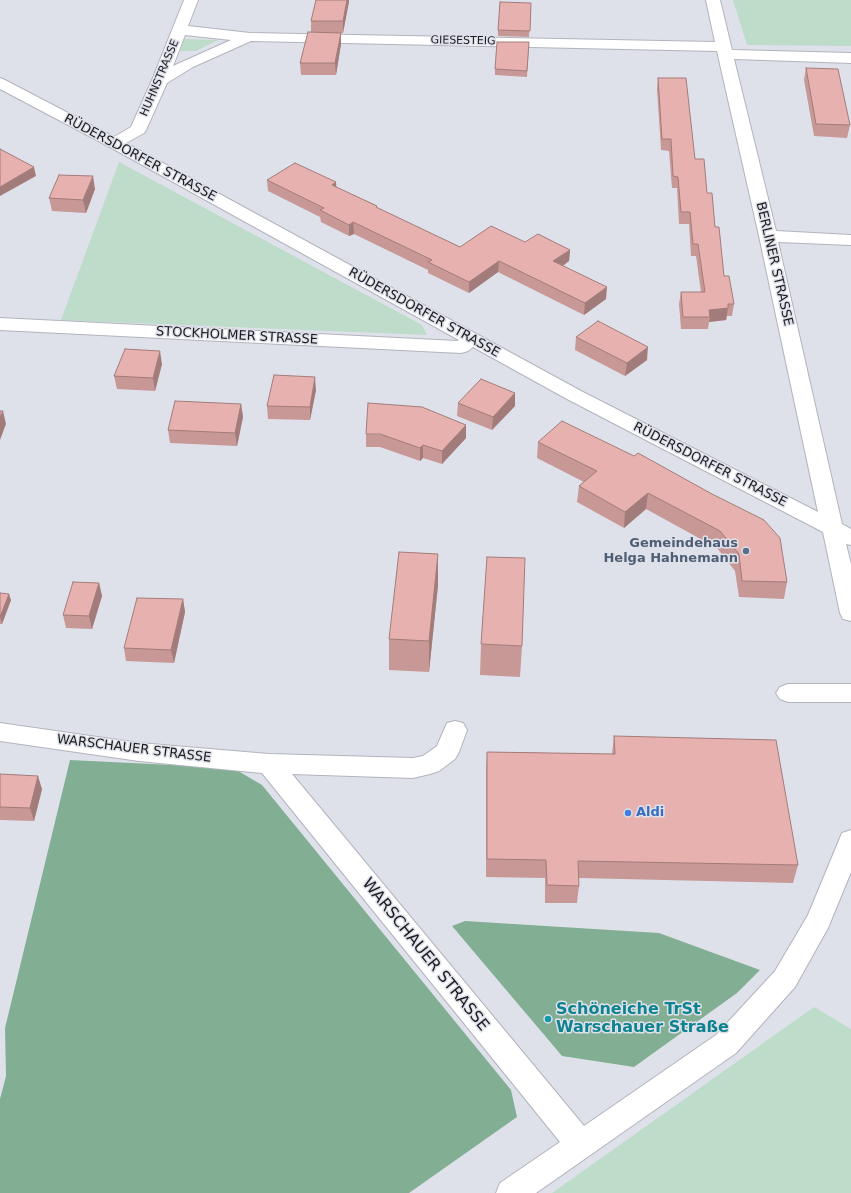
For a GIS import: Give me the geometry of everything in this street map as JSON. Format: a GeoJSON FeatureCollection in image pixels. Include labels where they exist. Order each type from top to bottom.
{"type":"FeatureCollection","features":[{"type":"Feature","properties":{"kind":"street","name":"HUHNSTRASSE"},"geometry":{"type":"LineString","coordinates":[[114,143],[138,130],[160,80],[191,0]]}},
{"type":"Feature","properties":{"kind":"street","name":"BERLINER STRASSE"},"geometry":{"type":"LineString","coordinates":[[713,0],[768,236],[851,613]]}},
{"type":"Feature","properties":{"kind":"street","name":"GIESESTEIG"},"geometry":{"type":"LineString","coordinates":[[180,30],[250,37],[725,51],[851,58]]}},
{"type":"Feature","properties":{"kind":"street","name":"GIESESTEIG"},"geometry":{"type":"LineString","coordinates":[[160,80],[188,64],[250,37]]}},
{"type":"Feature","properties":{"kind":"street","name":"RÜDERSDORFER STRASSE"},"geometry":{"type":"LineString","coordinates":[[0,83],[114,143],[574,395],[851,538]]}},
{"type":"Feature","properties":{"kind":"street"},"geometry":{"type":"LineString","coordinates":[[768,236],[851,240]]}},
{"type":"Feature","properties":{"kind":"street","name":"STOCKHOLMER STRASSE"},"geometry":{"type":"LineString","coordinates":[[0,324],[461,347],[472,339]]}},
{"type":"Feature","properties":{"kind":"street"},"geometry":{"type":"LineString","coordinates":[[788,692],[851,693]]}},
{"type":"Feature","properties":{"kind":"street","name":"WARSCHAUER STRASSE"},"geometry":{"type":"LineString","coordinates":[[0,732],[75,741],[139,752],[269,764],[413,768],[430,764],[447,752],[455,730]]}},
{"type":"Feature","properties":{"kind":"street","name":"WARSCHAUER STRASSE"},"geometry":{"type":"LineString","coordinates":[[269,764],[581,1144]]}},
{"type":"Feature","properties":{"kind":"street"},"geometry":{"type":"LineString","coordinates":[[511,1193],[726,1044],[785,979],[819,920],[851,840]]}},
{"type":"Feature","properties":{"kind":"green space"},"geometry":{"type":"Polygon","coordinates":[[[733,0],[851,0],[851,46],[747,45],[733,0]]]}},
{"type":"Feature","properties":{"kind":"green space"},"geometry":{"type":"Polygon","coordinates":[[[184,39],[218,40],[196,51],[180,51],[184,39]]]}},
{"type":"Feature","properties":{"kind":"green space"},"geometry":{"type":"Polygon","coordinates":[[[119,162],[422,325],[427,335],[61,320],[119,162]]]}},
{"type":"Feature","properties":{"kind":"green space"},"geometry":{"type":"Polygon","coordinates":[[[70,760],[233,768],[262,785],[511,1090],[517,1117],[409,1193],[0,1193],[0,1099],[6,1076],[5,1028],[70,760]]]}},
{"type":"Feature","properties":{"kind":"green space"},"geometry":{"type":"Polygon","coordinates":[[[465,921],[659,933],[760,970],[737,993],[634,1067],[562,1056],[452,926],[465,921]]]}},
{"type":"Feature","properties":{"kind":"green space"},"geometry":{"type":"Polygon","coordinates":[[[814,1007],[851,1029],[851,1193],[552,1193],[814,1007]]]}},
{"type":"Feature","properties":{"kind":"building"},"geometry":{"type":"Polygon","coordinates":[[[316,0],[347,0],[343,21],[311,21],[316,0]]]}},
{"type":"Feature","properties":{"kind":"building"},"geometry":{"type":"Polygon","coordinates":[[[500,2],[531,3],[530,31],[498,30],[500,2]]]}},
{"type":"Feature","properties":{"kind":"building"},"geometry":{"type":"Polygon","coordinates":[[[308,32],[341,33],[335,63],[300,63],[308,32]]]}},
{"type":"Feature","properties":{"kind":"building"},"geometry":{"type":"Polygon","coordinates":[[[497,42],[529,42],[527,71],[495,69],[497,42]]]}},
{"type":"Feature","properties":{"kind":"building"},"geometry":{"type":"Polygon","coordinates":[[[806,68],[838,69],[850,125],[816,124],[806,68]]]}},
{"type":"Feature","properties":{"kind":"building"},"geometry":{"type":"Polygon","coordinates":[[[658,78],[686,78],[695,159],[704,159],[707,193],[712,193],[715,227],[719,227],[724,276],[729,276],[734,304],[728,304],[728,308],[709,310],[710,317],[683,317],[681,292],[705,292],[698,244],[693,244],[690,212],[681,212],[678,177],[673,176],[671,139],[662,139],[658,78]]]}},
{"type":"Feature","properties":{"kind":"building"},"geometry":{"type":"Polygon","coordinates":[[[0,149],[34,167],[0,187],[0,149]]]}},
{"type":"Feature","properties":{"kind":"building"},"geometry":{"type":"Polygon","coordinates":[[[295,163],[336,182],[332,185],[460,247],[491,226],[525,242],[538,234],[570,250],[553,261],[607,287],[585,303],[499,261],[469,282],[428,262],[432,260],[353,222],[349,225],[320,210],[324,208],[267,180],[295,163]]]}},
{"type":"Feature","properties":{"kind":"building"},"geometry":{"type":"Polygon","coordinates":[[[59,175],[93,176],[83,200],[49,198],[59,175]]]}},
{"type":"Feature","properties":{"kind":"building"},"geometry":{"type":"Polygon","coordinates":[[[598,321],[648,347],[627,363],[576,337],[598,321]]]}},
{"type":"Feature","properties":{"kind":"building"},"geometry":{"type":"Polygon","coordinates":[[[125,349],[160,351],[153,378],[114,376],[125,349]]]}},
{"type":"Feature","properties":{"kind":"building"},"geometry":{"type":"Polygon","coordinates":[[[274,375],[315,377],[310,407],[267,406],[274,375]]]}},
{"type":"Feature","properties":{"kind":"building"},"geometry":{"type":"Polygon","coordinates":[[[481,379],[515,393],[493,417],[458,403],[481,379]]]}},
{"type":"Feature","properties":{"kind":"building"},"geometry":{"type":"Polygon","coordinates":[[[175,401],[241,404],[235,433],[168,430],[175,401]]]}},
{"type":"Feature","properties":{"kind":"building"},"geometry":{"type":"Polygon","coordinates":[[[368,403],[422,407],[466,425],[442,451],[423,445],[420,448],[380,434],[366,434],[368,403]]]}},
{"type":"Feature","properties":{"kind":"building"},"geometry":{"type":"Polygon","coordinates":[[[0,411],[3,411],[0,418],[0,411]]]}},
{"type":"Feature","properties":{"kind":"building"},"geometry":{"type":"Polygon","coordinates":[[[562,421],[634,456],[638,453],[712,494],[764,520],[780,538],[787,582],[742,581],[739,554],[720,531],[648,493],[625,512],[579,486],[597,471],[538,442],[562,421]]]}},
{"type":"Feature","properties":{"kind":"building"},"geometry":{"type":"Polygon","coordinates":[[[399,552],[438,554],[429,641],[389,639],[399,552]]]}},
{"type":"Feature","properties":{"kind":"building"},"geometry":{"type":"Polygon","coordinates":[[[487,557],[525,558],[522,646],[481,644],[487,557]]]}},
{"type":"Feature","properties":{"kind":"building"},"geometry":{"type":"Polygon","coordinates":[[[73,582],[99,583],[89,616],[63,615],[73,582]]]}},
{"type":"Feature","properties":{"kind":"building"},"geometry":{"type":"Polygon","coordinates":[[[0,593],[9,594],[0,617],[0,593]]]}},
{"type":"Feature","properties":{"kind":"building"},"geometry":{"type":"Polygon","coordinates":[[[137,598],[183,599],[171,650],[124,648],[137,598]]]}},
{"type":"Feature","properties":{"kind":"building","name":"Aldi"},"geometry":{"type":"Polygon","coordinates":[[[614,736],[776,740],[798,865],[578,861],[579,886],[547,885],[546,860],[487,859],[487,752],[615,754],[614,736]]]}},
{"type":"Feature","properties":{"kind":"building"},"geometry":{"type":"Polygon","coordinates":[[[0,774],[38,776],[30,808],[0,807],[0,774]]]}},
{"type":"Feature","properties":{"kind":"place","name":"Gemeindehaus Helga Hahnemann"},"geometry":{"type":"Point","coordinates":[746,551]}},
{"type":"Feature","properties":{"kind":"place","name":"Aldi"},"geometry":{"type":"Point","coordinates":[628,813]}},
{"type":"Feature","properties":{"kind":"place","name":"Schöneiche TrSt Warschauer Straße"},"geometry":{"type":"Point","coordinates":[548,1019]}}]}
